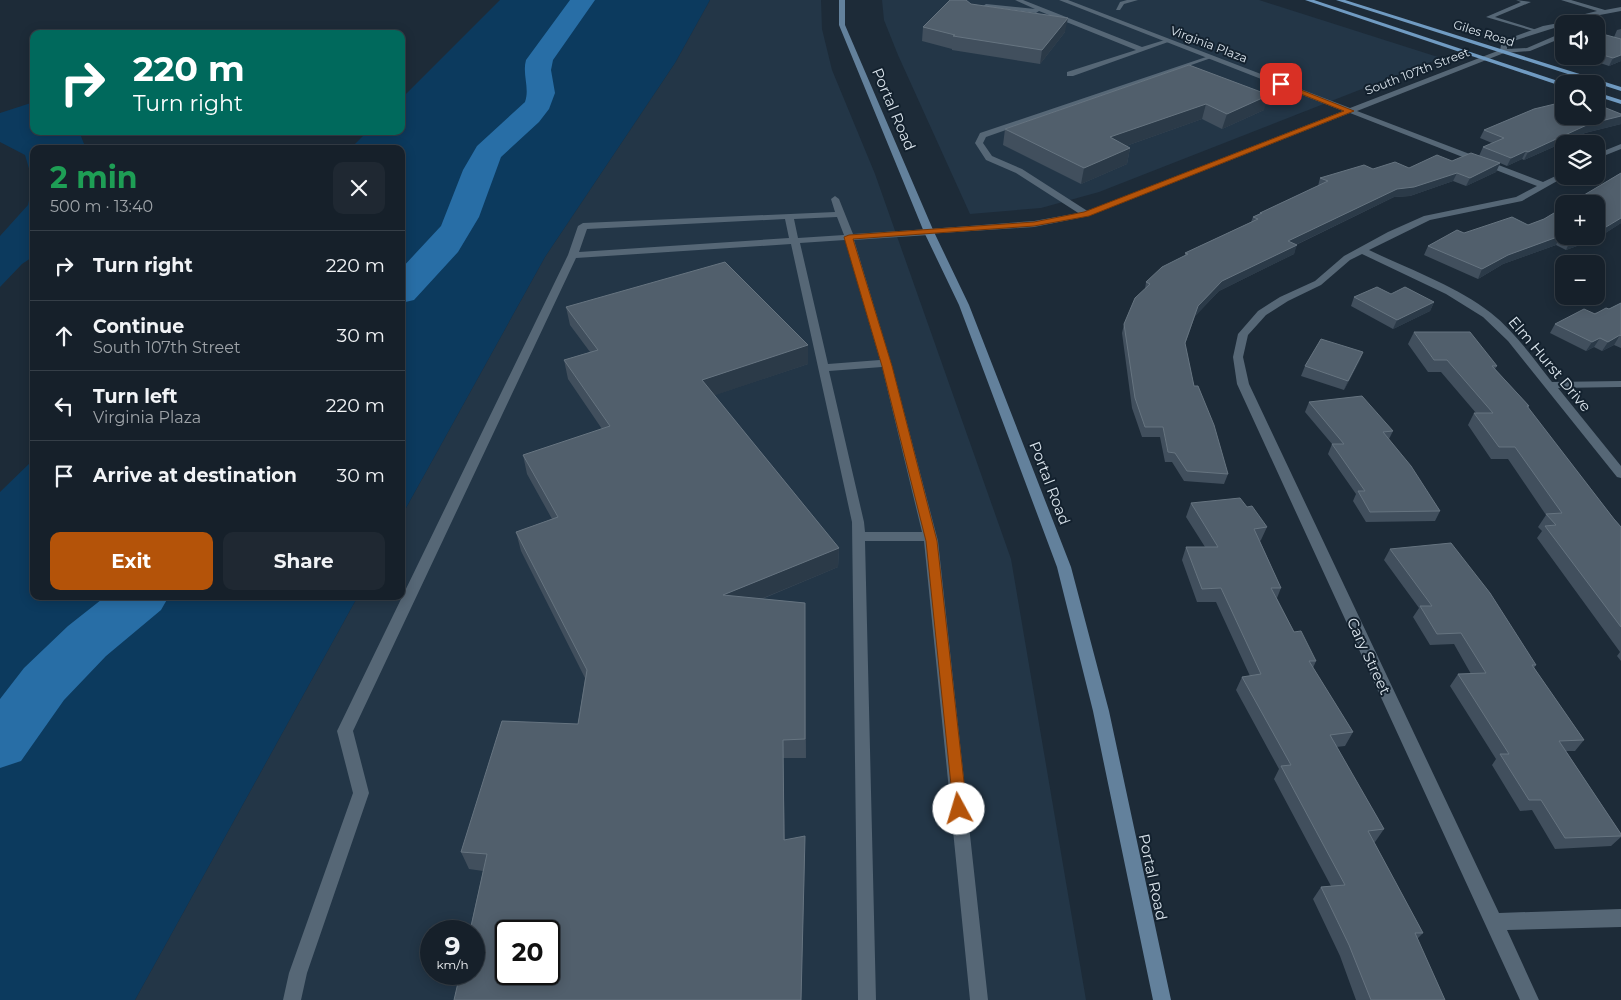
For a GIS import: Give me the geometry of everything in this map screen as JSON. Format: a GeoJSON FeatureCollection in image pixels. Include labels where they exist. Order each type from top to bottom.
{"type":"FeatureCollection","features":[{"type":"Feature","properties":{"kind":"main road","name":"Portal Road"},"geometry":{"type":"LineString","coordinates":[[842,0],[842,25],[929,232],[964,305],[1064,567],[1102,711],[1162,1000]]}},
{"type":"Feature","properties":{"kind":"main road","name":"Giles Road"},"geometry":{"type":"LineString","coordinates":[[1308,0],[1555,81]]}},
{"type":"Feature","properties":{"kind":"main road","name":"Giles Road"},"geometry":{"type":"LineString","coordinates":[[1339,0],[1621,89]]}},
{"type":"Feature","properties":{"kind":"main road"},"geometry":{"type":"LineString","coordinates":[[1605,97],[1621,102]]}},
{"type":"Feature","properties":{"kind":"street"},"geometry":{"type":"LineString","coordinates":[[1018,0],[1140,49]]}},
{"type":"Feature","properties":{"kind":"street","name":"Virginia Plaza"},"geometry":{"type":"LineString","coordinates":[[1062,0],[1543,185]]}},
{"type":"Feature","properties":{"kind":"street"},"geometry":{"type":"LineString","coordinates":[[1120,6],[1135,0]]}},
{"type":"Feature","properties":{"kind":"street"},"geometry":{"type":"LineString","coordinates":[[1519,0],[1528,2],[1489,17],[1535,30]]}},
{"type":"Feature","properties":{"kind":"street"},"geometry":{"type":"LineString","coordinates":[[1564,0],[1604,12]]}},
{"type":"Feature","properties":{"kind":"street"},"geometry":{"type":"LineString","coordinates":[[981,5],[1044,11]]}},
{"type":"Feature","properties":{"kind":"street"},"geometry":{"type":"LineString","coordinates":[[1596,15],[1621,9]]}},
{"type":"Feature","properties":{"kind":"street"},"geometry":{"type":"LineString","coordinates":[[1555,28],[1545,27],[1504,42],[1503,51],[1528,50],[1555,33]]}},
{"type":"Feature","properties":{"kind":"street"},"geometry":{"type":"LineString","coordinates":[[1605,40],[1621,44]]}},
{"type":"Feature","properties":{"kind":"street"},"geometry":{"type":"LineString","coordinates":[[1070,74],[1168,41]]}},
{"type":"Feature","properties":{"kind":"street","name":"South 107th Street"},"geometry":{"type":"LineString","coordinates":[[573,255],[1034,224],[1086,214],[1503,51]]}},
{"type":"Feature","properties":{"kind":"street"},"geometry":{"type":"LineString","coordinates":[[1086,214],[1018,171],[989,158],[979,143],[983,135],[1211,57]]}},
{"type":"Feature","properties":{"kind":"street"},"geometry":{"type":"LineString","coordinates":[[1605,153],[1621,146]]}},
{"type":"Feature","properties":{"kind":"street","name":"Cary Street"},"geometry":{"type":"LineString","coordinates":[[1530,1000],[1243,384],[1238,357],[1244,334],[1262,313],[1284,299],[1318,283],[1347,258],[1361,250],[1427,218],[1519,199],[1555,179]]}},
{"type":"Feature","properties":{"kind":"street"},"geometry":{"type":"LineString","coordinates":[[835,199],[849,237],[886,363],[930,536],[979,1000]]}},
{"type":"Feature","properties":{"kind":"street"},"geometry":{"type":"LineString","coordinates":[[292,1000],[298,973],[361,793],[345,731],[573,255],[583,226],[840,214]]}},
{"type":"Feature","properties":{"kind":"street"},"geometry":{"type":"LineString","coordinates":[[788,216],[858,522],[867,1000]]}},
{"type":"Feature","properties":{"kind":"street","name":"Elm Hurst Drive"},"geometry":{"type":"LineString","coordinates":[[1361,250],[1449,292],[1488,315],[1512,339],[1621,474]]}},
{"type":"Feature","properties":{"kind":"street"},"geometry":{"type":"LineString","coordinates":[[822,368],[886,363]]}},
{"type":"Feature","properties":{"kind":"street"},"geometry":{"type":"LineString","coordinates":[[1549,385],[1621,384]]}},
{"type":"Feature","properties":{"kind":"street"},"geometry":{"type":"LineString","coordinates":[[858,537],[930,536]]}},
{"type":"Feature","properties":{"kind":"street"},"geometry":{"type":"LineString","coordinates":[[1493,922],[1621,918]]}},
{"type":"Feature","properties":{"kind":"shaded area"},"geometry":{"type":"Polygon","coordinates":[[[500,0],[710,0],[675,63],[545,257],[405,510],[405,145],[354,145],[364,135],[405,135],[405,95],[500,0]]]}},
{"type":"Feature","properties":{"kind":"shaded area"},"geometry":{"type":"Polygon","coordinates":[[[710,0],[821,0],[822,29],[832,70],[875,174],[1011,559],[1086,1000],[135,1000],[356,600],[405,600],[405,510],[545,257],[675,63],[710,0]]]}},
{"type":"Feature","properties":{"kind":"shaded area"},"geometry":{"type":"Polygon","coordinates":[[[882,0],[1259,0],[1441,58],[1099,192],[1041,208],[970,214],[898,55],[884,20],[882,0]]]}},
{"type":"Feature","properties":{"kind":"shaded area"},"geometry":{"type":"Polygon","coordinates":[[[30,103],[30,135],[81,135],[84,145],[30,145],[30,172],[25,155],[0,142],[0,113],[30,103]]]}},
{"type":"Feature","properties":{"kind":"shaded area"},"geometry":{"type":"Polygon","coordinates":[[[30,196],[30,259],[22,264],[0,287],[0,236],[28,205],[30,196]]]}},
{"type":"Feature","properties":{"kind":"shaded area"},"geometry":{"type":"Polygon","coordinates":[[[30,463],[30,600],[356,600],[135,1000],[0,1000],[0,492],[30,463]]]}},
{"type":"Feature","properties":{"kind":"building"},"geometry":{"type":"Polygon","coordinates":[[[950,0],[966,0],[971,4],[1068,18],[1042,50],[953,36],[955,35],[923,27],[950,0]]]}},
{"type":"Feature","properties":{"kind":"building"},"geometry":{"type":"Polygon","coordinates":[[[1605,35],[1621,39],[1621,55],[1613,58],[1605,56],[1605,35]]]}},
{"type":"Feature","properties":{"kind":"building"},"geometry":{"type":"Polygon","coordinates":[[[1189,65],[1269,95],[1227,114],[1206,104],[1110,137],[1130,148],[1084,168],[1005,129],[1189,65]]]}},
{"type":"Feature","properties":{"kind":"building"},"geometry":{"type":"Polygon","coordinates":[[[1555,104],[1555,125],[1587,125],[1565,135],[1555,135],[1555,140],[1511,158],[1483,147],[1504,138],[1484,130],[1534,109],[1555,104]]]}},
{"type":"Feature","properties":{"kind":"building"},"geometry":{"type":"Polygon","coordinates":[[[1605,108],[1621,114],[1621,116],[1605,120],[1605,108]]]}},
{"type":"Feature","properties":{"kind":"building"},"geometry":{"type":"Polygon","coordinates":[[[1471,153],[1500,163],[1470,178],[1457,173],[1414,187],[1397,189],[1288,241],[1297,245],[1222,281],[1198,306],[1185,343],[1194,386],[1198,386],[1214,425],[1228,474],[1187,471],[1175,453],[1168,452],[1163,427],[1145,427],[1135,398],[1124,324],[1135,298],[1150,284],[1146,282],[1162,267],[1188,254],[1185,253],[1258,219],[1253,217],[1328,181],[1320,178],[1364,165],[1373,169],[1395,162],[1409,168],[1437,155],[1452,161],[1471,153]]]}},
{"type":"Feature","properties":{"kind":"building"},"geometry":{"type":"Polygon","coordinates":[[[1621,173],[1621,218],[1605,228],[1605,195],[1584,195],[1601,185],[1605,185],[1605,183],[1621,173]]]}},
{"type":"Feature","properties":{"kind":"building"},"geometry":{"type":"Polygon","coordinates":[[[1555,212],[1555,238],[1508,255],[1482,269],[1428,246],[1457,230],[1464,233],[1512,217],[1528,225],[1555,212]]]}},
{"type":"Feature","properties":{"kind":"building"},"geometry":{"type":"Polygon","coordinates":[[[725,262],[808,345],[702,380],[839,548],[723,595],[805,603],[805,739],[783,740],[784,840],[805,836],[801,1000],[454,1000],[457,985],[485,985],[485,920],[472,920],[487,854],[461,852],[502,721],[578,724],[587,670],[516,532],[558,517],[523,455],[610,426],[564,360],[598,350],[566,307],[725,262]]]}},
{"type":"Feature","properties":{"kind":"building"},"geometry":{"type":"Polygon","coordinates":[[[1377,287],[1391,294],[1405,287],[1434,302],[1397,320],[1354,297],[1377,287]]]}},
{"type":"Feature","properties":{"kind":"building"},"geometry":{"type":"Polygon","coordinates":[[[1621,303],[1621,336],[1608,342],[1600,338],[1592,342],[1555,324],[1584,309],[1595,314],[1621,303]]]}},
{"type":"Feature","properties":{"kind":"building"},"geometry":{"type":"Polygon","coordinates":[[[1414,332],[1470,332],[1497,366],[1492,366],[1529,406],[1527,406],[1621,527],[1621,627],[1545,526],[1556,525],[1546,514],[1562,513],[1515,447],[1499,447],[1474,413],[1493,413],[1447,360],[1434,360],[1414,332]]]}},
{"type":"Feature","properties":{"kind":"building"},"geometry":{"type":"Polygon","coordinates":[[[1321,339],[1363,352],[1348,381],[1305,366],[1321,339]]]}},
{"type":"Feature","properties":{"kind":"building"},"geometry":{"type":"Polygon","coordinates":[[[1362,396],[1393,431],[1383,432],[1411,466],[1440,511],[1370,512],[1358,491],[1365,491],[1332,444],[1344,444],[1309,402],[1362,396]]]}},
{"type":"Feature","properties":{"kind":"building"},"geometry":{"type":"Polygon","coordinates":[[[1240,498],[1247,507],[1252,506],[1267,527],[1254,529],[1281,588],[1271,588],[1294,632],[1301,631],[1316,661],[1309,661],[1353,732],[1330,735],[1384,829],[1368,831],[1423,933],[1415,933],[1445,1000],[1371,1000],[1349,945],[1321,887],[1345,885],[1281,766],[1291,765],[1242,677],[1261,674],[1221,588],[1202,589],[1186,547],[1218,547],[1191,503],[1240,498]]]}},
{"type":"Feature","properties":{"kind":"building"},"geometry":{"type":"Polygon","coordinates":[[[1451,543],[1490,593],[1536,665],[1532,665],[1584,740],[1559,741],[1621,836],[1565,838],[1541,800],[1529,800],[1500,754],[1509,754],[1458,674],[1486,673],[1461,633],[1437,634],[1420,606],[1432,606],[1390,549],[1451,543]]]}},
{"type":"Feature","properties":{"kind":"waterway"},"geometry":{"type":"LineString","coordinates":[[405,287],[438,252],[458,226],[479,170],[488,153],[535,109],[541,97],[538,70],[540,60],[562,31],[576,7],[583,0]]}},
{"type":"Feature","properties":{"kind":"waterway"},"geometry":{"type":"LineString","coordinates":[[0,743],[44,684],[87,641],[138,600]]}},
{"type":"Feature","properties":{"kind":"route"},"geometry":{"type":"LineString","coordinates":[[959,809],[932,541],[887,366],[849,237],[1034,224],[1086,214],[1351,111],[1281,84]]}}]}
